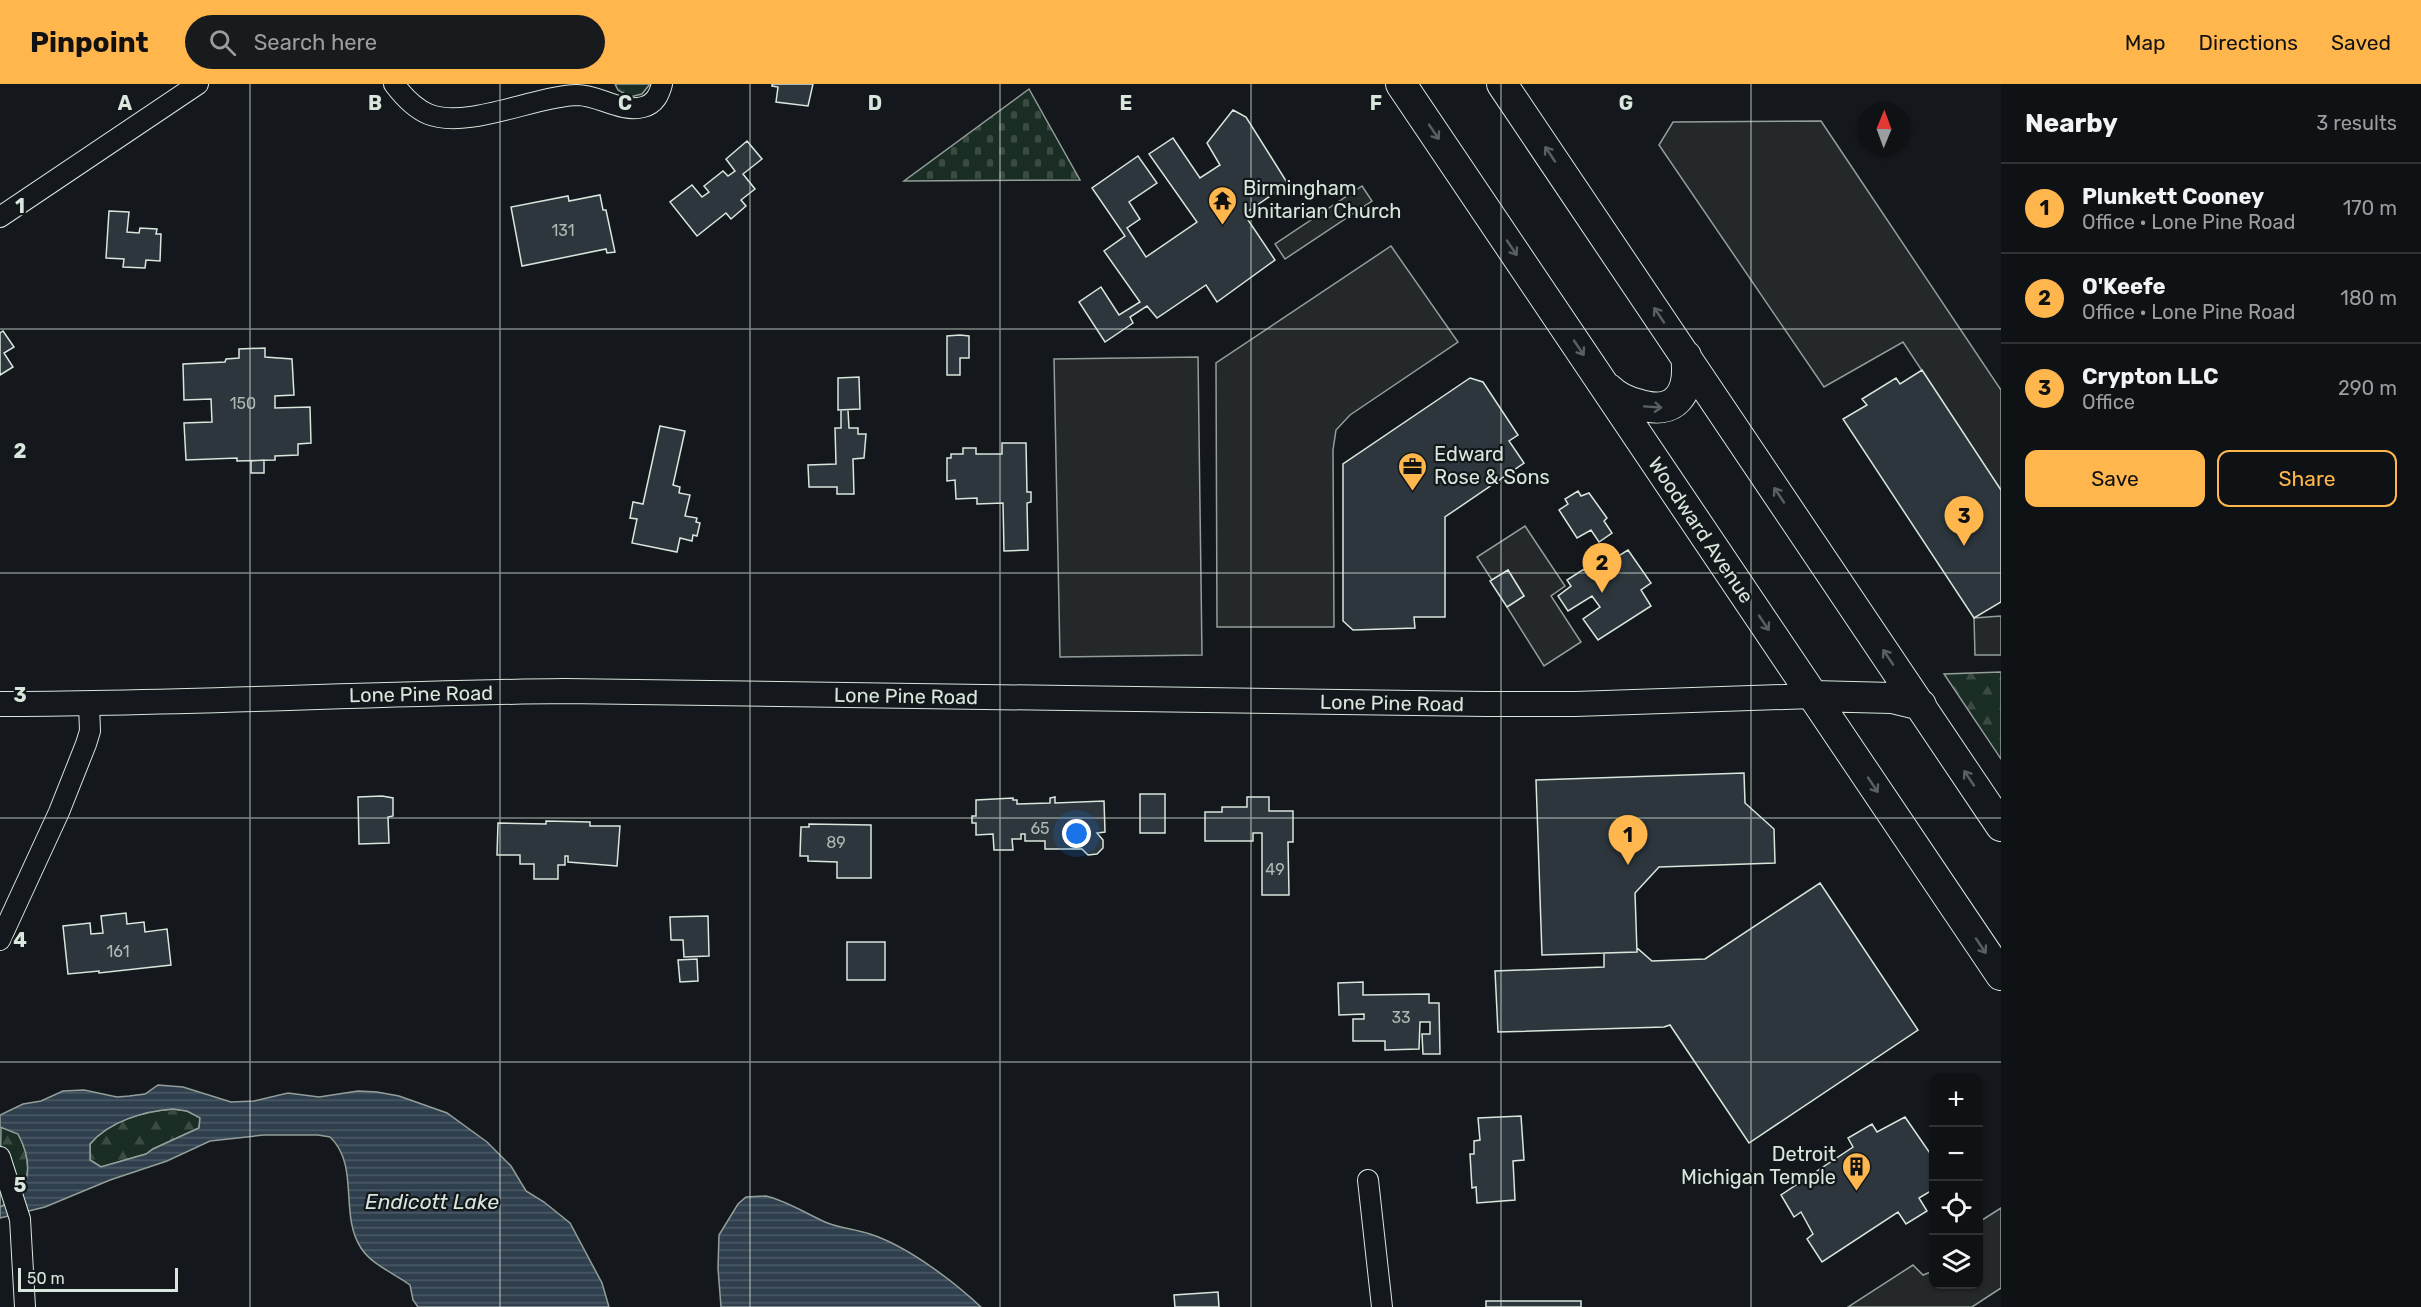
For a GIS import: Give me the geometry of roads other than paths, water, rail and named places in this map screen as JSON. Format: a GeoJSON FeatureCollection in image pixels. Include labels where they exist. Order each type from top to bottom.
{"type":"FeatureCollection","features":[{"type":"Feature","properties":{"kind":"main road","name":"Woodward Avenue"},"geometry":{"type":"LineString","coordinates":[[1401,84],[2001,975]]}},
{"type":"Feature","properties":{"kind":"main road"},"geometry":{"type":"LineString","coordinates":[[1502,84],[2001,826]]}},
{"type":"Feature","properties":{"kind":"main road"},"geometry":{"type":"LineString","coordinates":[[1603,382],[1616,395],[1635,404],[1658,409],[1668,406],[1676,402],[1685,386],[1686,356]]}},
{"type":"Feature","properties":{"kind":"main road"},"geometry":{"type":"LineString","coordinates":[[1813,696],[1892,698],[1921,705]]}},
{"type":"Feature","properties":{"kind":"street"},"geometry":{"type":"LineString","coordinates":[[0,217],[198,84]]}},
{"type":"Feature","properties":{"kind":"street"},"geometry":{"type":"LineString","coordinates":[[394,84],[416,107],[428,114],[440,117],[482,114],[582,90],[593,97],[627,109],[642,108],[652,104],[659,95],[662,84]]}},
{"type":"Feature","properties":{"kind":"street","name":"Lone Pine Road"},"geometry":{"type":"LineString","coordinates":[[0,704],[89,704],[442,693],[564,692],[1486,704],[1575,704],[1813,696]]}},
{"type":"Feature","properties":{"kind":"street"},"geometry":{"type":"LineString","coordinates":[[0,940],[59,812],[86,744],[90,731],[89,704]]}},
{"type":"Feature","properties":{"kind":"street"},"geometry":{"type":"LineString","coordinates":[[0,1157],[20,1220],[25,1307]]}},
{"type":"Feature","properties":{"kind":"street"},"geometry":{"type":"LineString","coordinates":[[1368,1180],[1382,1307]]}},
{"type":"Feature","properties":{"kind":"water","name":"Endicott Lake"},"geometry":{"type":"Polygon","coordinates":[[[158,1085],[183,1087],[231,1102],[254,1101],[288,1093],[319,1097],[358,1091],[377,1092],[399,1096],[447,1113],[487,1142],[511,1166],[526,1191],[570,1223],[602,1283],[609,1307],[418,1307],[413,1300],[410,1285],[377,1264],[361,1248],[351,1221],[347,1176],[339,1148],[330,1137],[318,1135],[264,1135],[210,1141],[167,1161],[110,1180],[45,1207],[0,1218],[0,1207],[19,1194],[24,1185],[28,1166],[18,1134],[0,1127],[0,1115],[23,1104],[41,1101],[63,1091],[84,1090],[117,1097],[145,1094],[158,1085]],[[173,1109],[151,1112],[117,1123],[90,1144],[90,1160],[101,1167],[146,1154],[199,1128],[200,1118],[187,1111],[173,1109]]]}},
{"type":"Feature","properties":{"kind":"water"},"geometry":{"type":"Polygon","coordinates":[[[766,1196],[789,1204],[825,1222],[884,1239],[914,1255],[943,1275],[981,1307],[721,1307],[718,1268],[719,1235],[738,1204],[746,1197],[766,1196]]]}},
{"type":"Feature","properties":{"kind":"place","name":"Birmingham Unitarian Church"},"geometry":{"type":"Point","coordinates":[1222,226]}},
{"type":"Feature","properties":{"kind":"place","name":"Edward Rose & Sons"},"geometry":{"type":"Point","coordinates":[1413,492]}},
{"type":"Feature","properties":{"kind":"place","name":"Crypton LLC"},"geometry":{"type":"Point","coordinates":[1964,546]}},
{"type":"Feature","properties":{"kind":"place","name":"O'Keefe"},"geometry":{"type":"Point","coordinates":[1602,593]}},
{"type":"Feature","properties":{"kind":"place","name":"Plunkett Cooney"},"geometry":{"type":"Point","coordinates":[1628,865]}},
{"type":"Feature","properties":{"kind":"place","name":"Detroit Michigan Temple"},"geometry":{"type":"Point","coordinates":[1857,1192]}}]}
